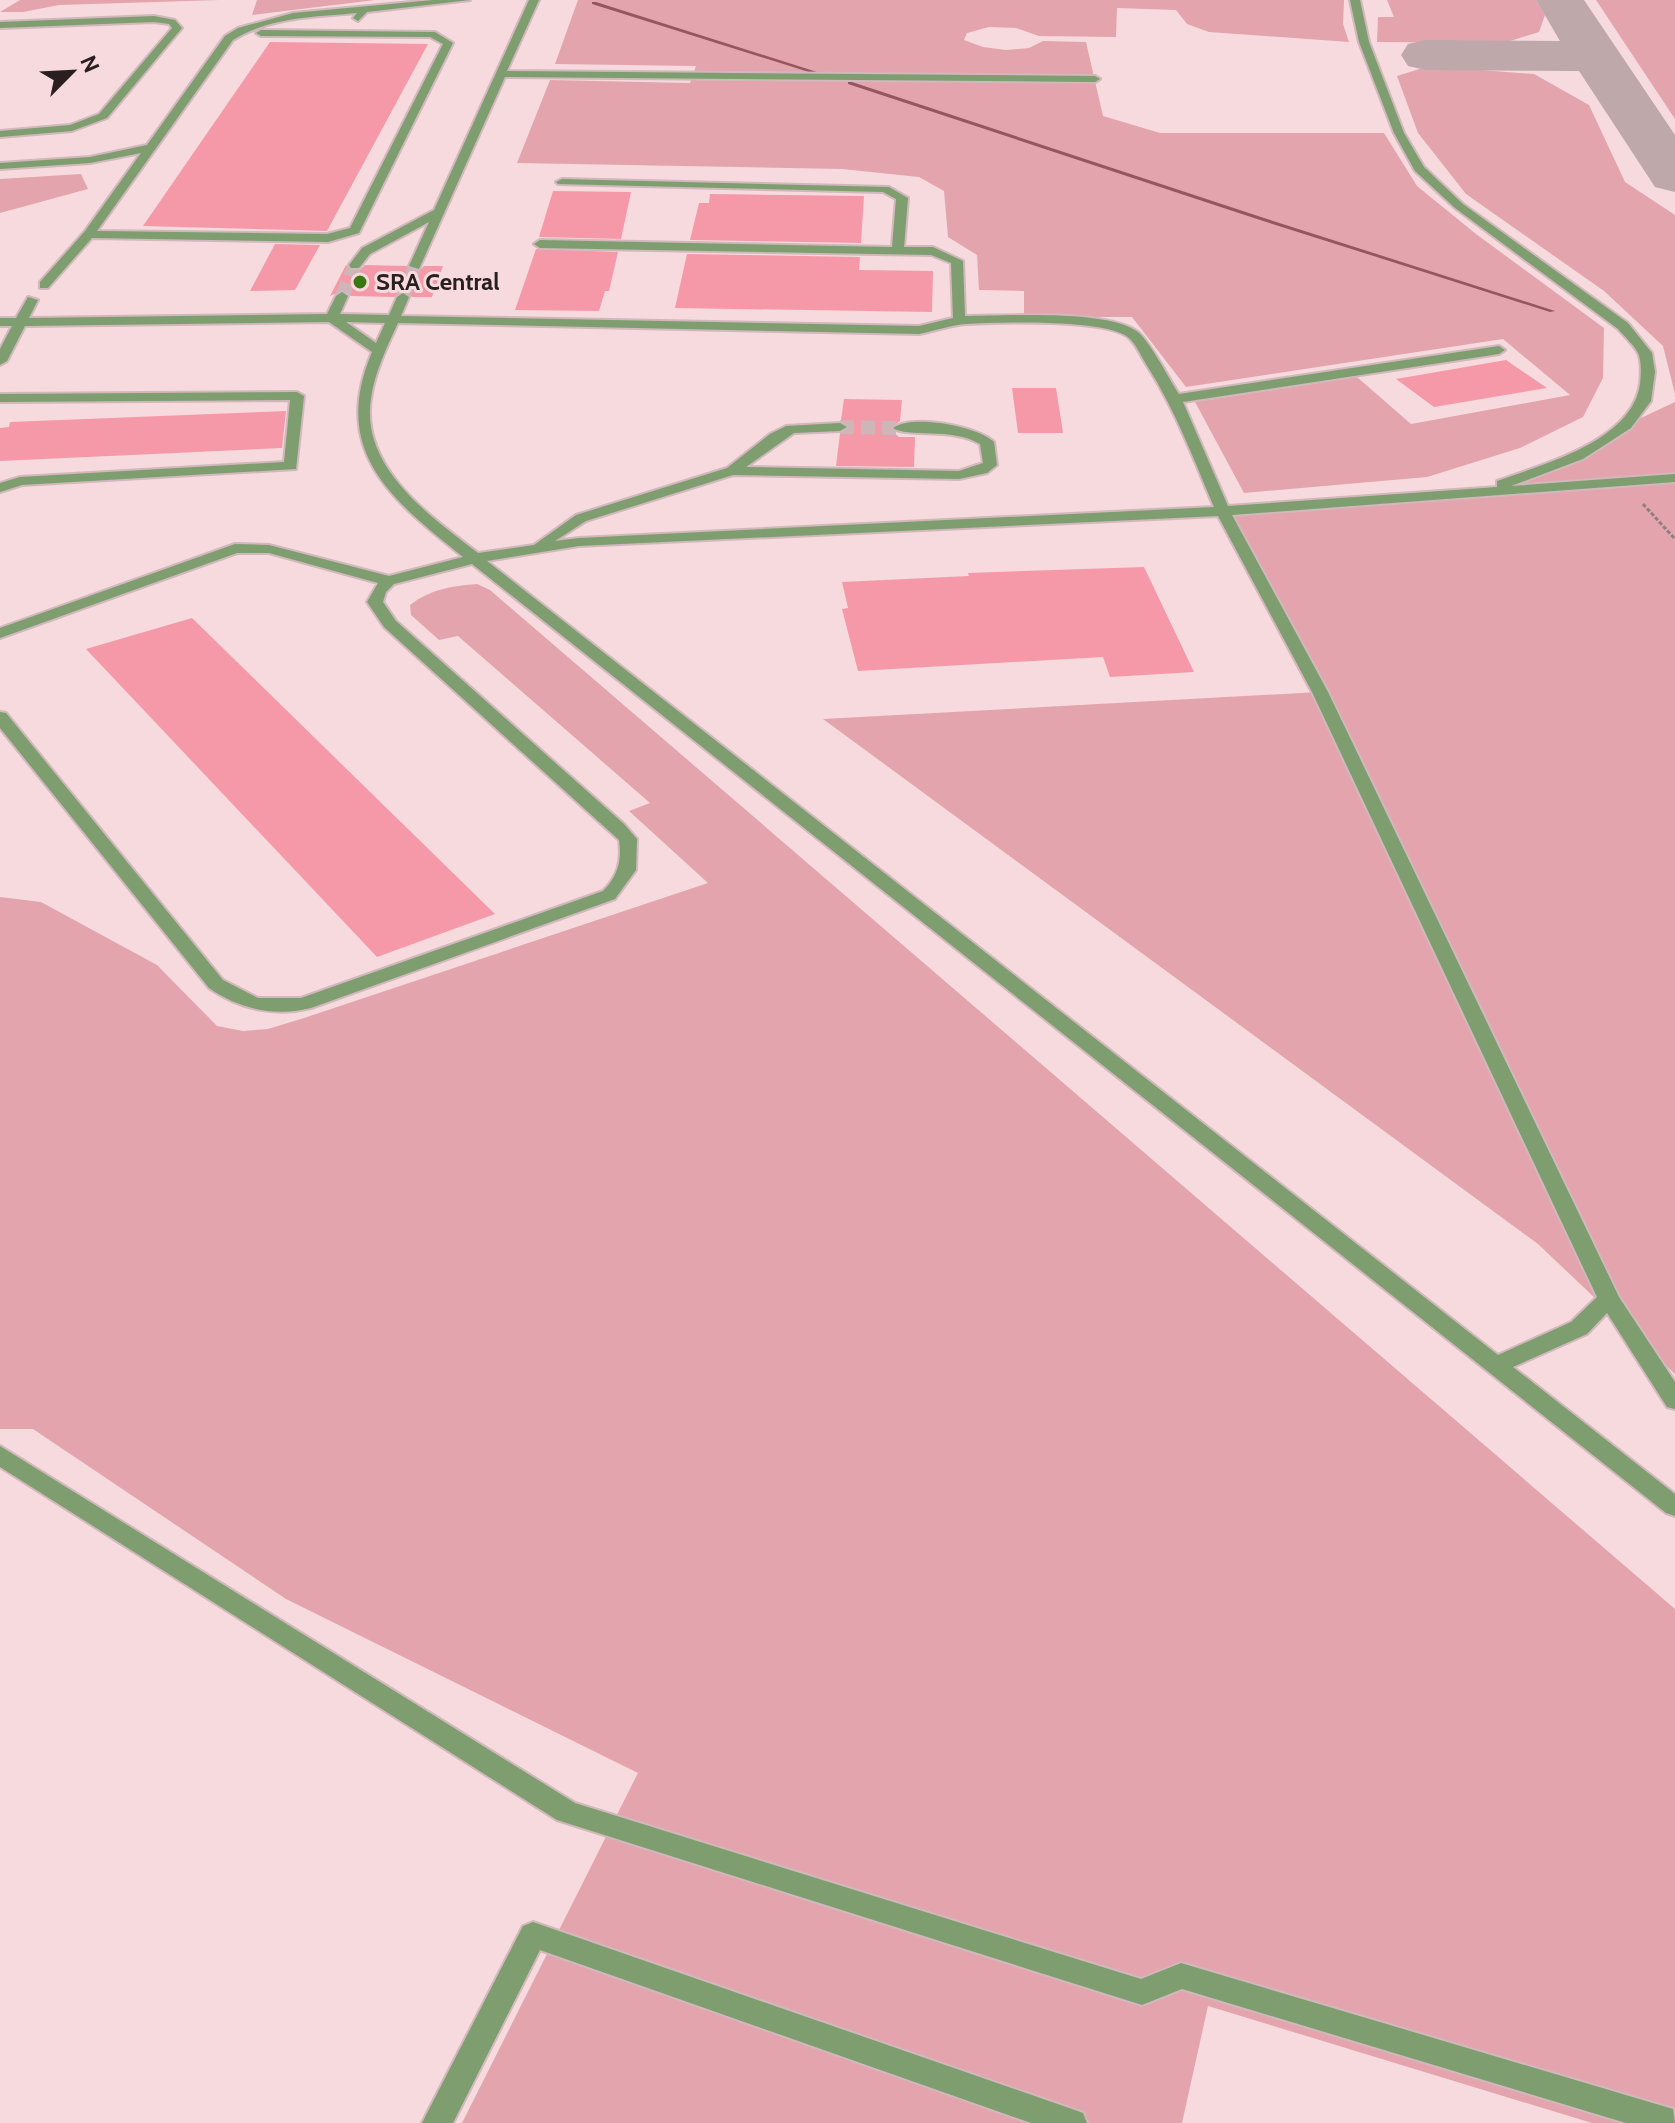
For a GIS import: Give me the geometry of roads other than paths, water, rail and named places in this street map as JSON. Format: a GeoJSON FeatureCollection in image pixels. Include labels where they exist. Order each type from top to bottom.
{"type":"FeatureCollection","features":[{"type":"Feature","properties":{"kind":"lane"},"geometry":{"type":"LineString","coordinates":[[44,285],[89,234],[229,38],[238,31],[258,24],[364,9],[465,0]]}},
{"type":"Feature","properties":{"kind":"lane"},"geometry":{"type":"LineString","coordinates":[[415,266],[436,213],[503,74],[534,0]]}},
{"type":"Feature","properties":{"kind":"lane"},"geometry":{"type":"LineString","coordinates":[[1355,0],[1364,42],[1399,133],[1419,169],[1459,206],[1623,326],[1645,353],[1648,372],[1644,401],[1626,425],[1578,456],[1479,492]]}},
{"type":"Feature","properties":{"kind":"lane"},"geometry":{"type":"LineString","coordinates":[[350,32],[364,9]]}},
{"type":"Feature","properties":{"kind":"lane"},"geometry":{"type":"LineString","coordinates":[[0,25],[154,19],[172,22],[177,28],[103,116],[72,128],[0,134]]}},
{"type":"Feature","properties":{"kind":"lane"},"geometry":{"type":"LineString","coordinates":[[89,234],[328,238],[355,230],[448,43],[432,34],[261,33]]}},
{"type":"Feature","properties":{"kind":"lane"},"geometry":{"type":"LineString","coordinates":[[503,74],[1095,79]]}},
{"type":"Feature","properties":{"kind":"lane"},"geometry":{"type":"LineString","coordinates":[[0,166],[108,158],[150,148]]}},
{"type":"Feature","properties":{"kind":"lane"},"geometry":{"type":"LineString","coordinates":[[562,182],[885,189],[902,198],[898,249]]}},
{"type":"Feature","properties":{"kind":"lane"},"geometry":{"type":"LineString","coordinates":[[355,265],[366,251],[436,213]]}},
{"type":"Feature","properties":{"kind":"lane"},"geometry":{"type":"LineString","coordinates":[[540,244],[933,251],[957,261],[959,320]]}},
{"type":"Feature","properties":{"kind":"lane"},"geometry":{"type":"LineString","coordinates":[[332,318],[342,296]]}},
{"type":"Feature","properties":{"kind":"lane"},"geometry":{"type":"LineString","coordinates":[[403,297],[364,394],[365,432],[381,468],[415,511],[1675,1507]]}},
{"type":"Feature","properties":{"kind":"lane"},"geometry":{"type":"LineString","coordinates":[[0,361],[32,300]]}},
{"type":"Feature","properties":{"kind":"lane"},"geometry":{"type":"LineString","coordinates":[[332,318],[380,352]]}},
{"type":"Feature","properties":{"kind":"lane"},"geometry":{"type":"LineString","coordinates":[[0,322],[332,318],[919,330],[951,325],[959,320],[1116,326],[1134,335],[1175,399],[1223,511],[1320,692],[1609,1298],[1675,1401]]}},
{"type":"Feature","properties":{"kind":"lane"},"geometry":{"type":"LineString","coordinates":[[1175,399],[1499,350]]}},
{"type":"Feature","properties":{"kind":"lane"},"geometry":{"type":"LineString","coordinates":[[0,398],[297,396],[291,466],[20,481],[0,488]]}},
{"type":"Feature","properties":{"kind":"lane"},"geometry":{"type":"LineString","coordinates":[[732,471],[775,437],[791,429],[840,427]]}},
{"type":"Feature","properties":{"kind":"lane"},"geometry":{"type":"LineString","coordinates":[[536,547],[581,518],[732,471],[959,475],[990,465],[987,442],[978,435],[950,428],[900,428]]}},
{"type":"Feature","properties":{"kind":"lane"},"geometry":{"type":"LineString","coordinates":[[0,717],[216,984],[233,997],[250,1004],[279,1007],[304,1004],[609,895],[624,882],[631,853],[628,839],[390,624],[375,602],[379,590],[389,581],[476,558],[579,542],[1223,511],[1675,478]]}},
{"type":"Feature","properties":{"kind":"lane"},"geometry":{"type":"LineString","coordinates":[[0,633],[235,548],[269,549],[389,581]]}},
{"type":"Feature","properties":{"kind":"lane"},"geometry":{"type":"LineString","coordinates":[[1496,1365],[1579,1328],[1609,1298]]}},
{"type":"Feature","properties":{"kind":"lane"},"geometry":{"type":"LineString","coordinates":[[0,1455],[567,1812],[1142,1992],[1181,1976],[1673,2123]]}},
{"type":"Feature","properties":{"kind":"lane"},"geometry":{"type":"LineString","coordinates":[[437,2123],[533,1935],[1072,2123]]}},
{"type":"Feature","properties":{"kind":"waterway"},"geometry":{"type":"LineString","coordinates":[[594,3],[814,72]]}},
{"type":"Feature","properties":{"kind":"waterway"},"geometry":{"type":"LineString","coordinates":[[850,83],[1552,311]]}},
{"type":"Feature","properties":{"kind":"tunnel"},"geometry":{"type":"LineString","coordinates":[[342,296],[355,265]]}},
{"type":"Feature","properties":{"kind":"tunnel"},"geometry":{"type":"LineString","coordinates":[[403,297],[415,266]]}},
{"type":"Feature","properties":{"kind":"tunnel"},"geometry":{"type":"LineString","coordinates":[[840,427],[900,428]]}},
{"type":"Feature","properties":{"kind":"place","name":"SRA Central"},"geometry":{"type":"Point","coordinates":[360,282]}}]}
